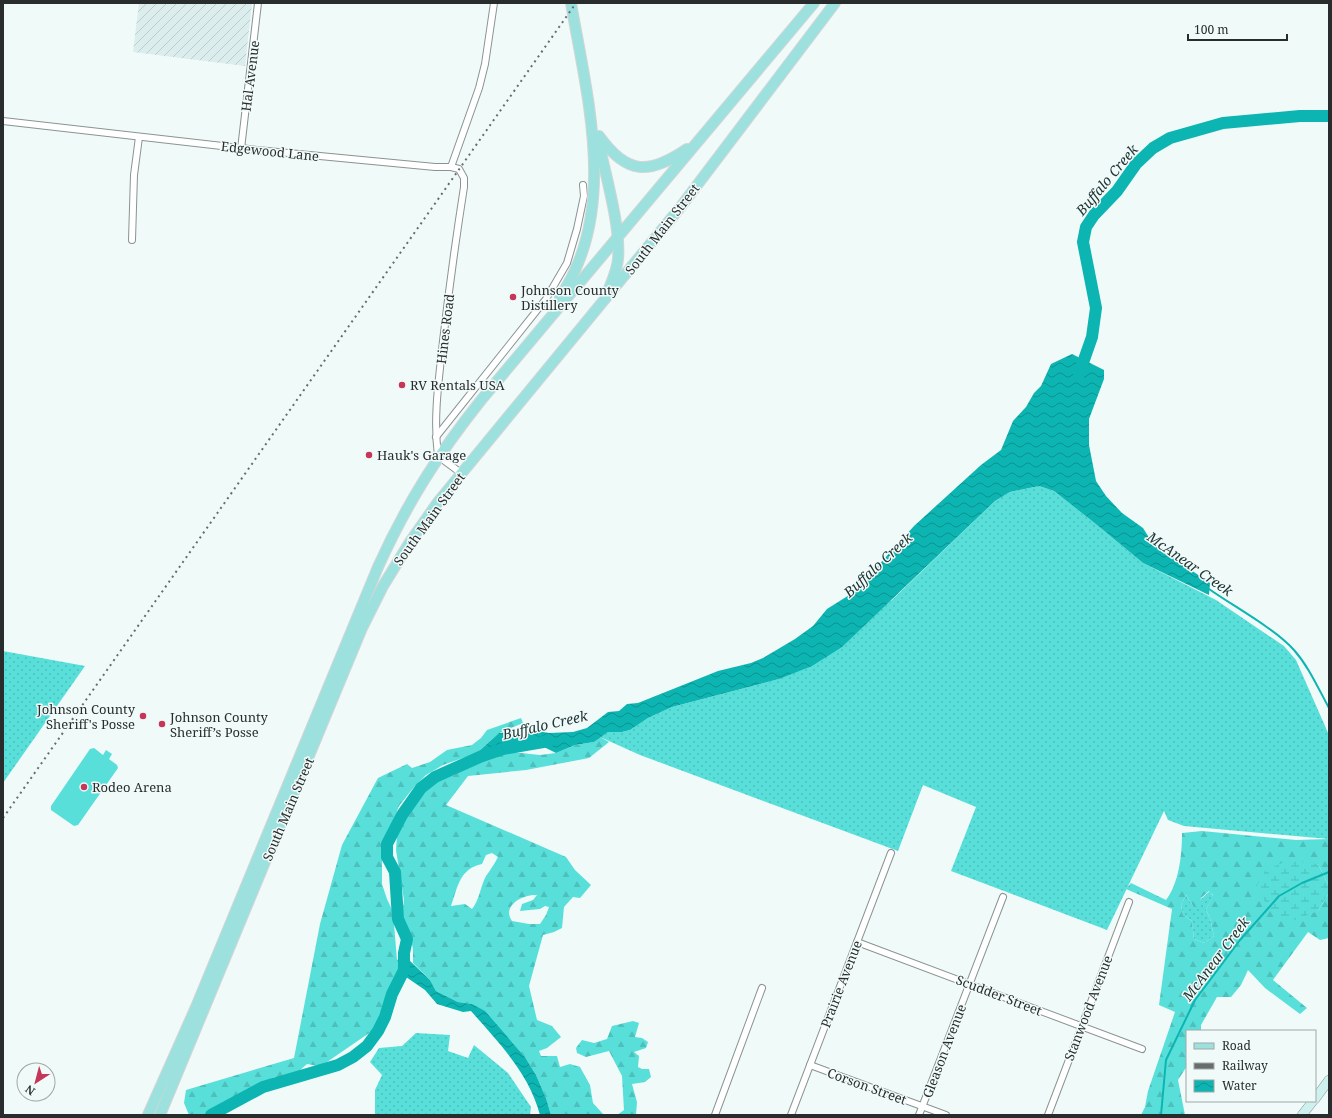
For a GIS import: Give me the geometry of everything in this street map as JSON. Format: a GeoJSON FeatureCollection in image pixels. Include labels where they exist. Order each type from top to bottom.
{"type":"FeatureCollection","features":[{"type":"Feature","properties":{"kind":"main road"},"geometry":{"type":"LineString","coordinates":[[571,3],[585,79],[618,236],[618,259],[616,272],[603,303]]}},
{"type":"Feature","properties":{"kind":"main road","name":"South Main Street"},"geometry":{"type":"LineString","coordinates":[[160,1115],[394,533],[438,456],[482,399],[814,3]]}},
{"type":"Feature","properties":{"kind":"main road","name":"South Main Street"},"geometry":{"type":"LineString","coordinates":[[148,1115],[315,731],[362,628],[383,586],[410,542],[461,474],[679,209],[834,3]]}},
{"type":"Feature","properties":{"kind":"main road"},"geometry":{"type":"LineString","coordinates":[[548,320],[575,271],[584,245],[595,191],[594,153],[585,79]]}},
{"type":"Feature","properties":{"kind":"main road"},"geometry":{"type":"LineString","coordinates":[[597,133],[616,157],[623,162],[641,166],[658,166],[669,161],[698,141]]}},
{"type":"Feature","properties":{"kind":"main road"},"geometry":{"type":"LineString","coordinates":[[1316,1097],[1329,1080]]}},
{"type":"Feature","properties":{"kind":"main road"},"geometry":{"type":"LineString","coordinates":[[1302,1115],[1312,1102]]}},
{"type":"Feature","properties":{"kind":"street","name":"Hal Avenue"},"geometry":{"type":"LineString","coordinates":[[241,149],[258,3]]}},
{"type":"Feature","properties":{"kind":"street"},"geometry":{"type":"LineString","coordinates":[[451,167],[479,88],[485,64],[494,3]]}},
{"type":"Feature","properties":{"kind":"street","name":"Edgewood Lane"},"geometry":{"type":"LineString","coordinates":[[3,122],[241,149],[435,167],[451,167]]}},
{"type":"Feature","properties":{"kind":"street"},"geometry":{"type":"LineString","coordinates":[[132,240],[134,175],[139,137]]}},
{"type":"Feature","properties":{"kind":"street","name":"Hines Road"},"geometry":{"type":"LineString","coordinates":[[438,456],[436,437],[437,394],[455,245],[464,187],[464,178],[459,169],[451,167]]}},
{"type":"Feature","properties":{"kind":"street"},"geometry":{"type":"LineString","coordinates":[[436,437],[546,299],[567,263],[584,196],[583,185]]}},
{"type":"Feature","properties":{"kind":"street"},"geometry":{"type":"LineString","coordinates":[[438,456],[461,474]]}},
{"type":"Feature","properties":{"kind":"street","name":"Prairie Avenue"},"geometry":{"type":"LineString","coordinates":[[790,1115],[891,853]]}},
{"type":"Feature","properties":{"kind":"street","name":"Gleason Avenue"},"geometry":{"type":"LineString","coordinates":[[919,1115],[1003,897]]}},
{"type":"Feature","properties":{"kind":"street","name":"Stanwood Avenue"},"geometry":{"type":"LineString","coordinates":[[1048,1115],[1129,902]]}},
{"type":"Feature","properties":{"kind":"street","name":"Scudder Street"},"geometry":{"type":"LineString","coordinates":[[857,942],[1142,1049]]}},
{"type":"Feature","properties":{"kind":"street"},"geometry":{"type":"LineString","coordinates":[[715,1115],[762,988]]}},
{"type":"Feature","properties":{"kind":"street","name":"Corson Street"},"geometry":{"type":"LineString","coordinates":[[810,1065],[946,1115]]}},
{"type":"Feature","properties":{"kind":"shaded area"},"geometry":{"type":"Polygon","coordinates":[[[139,3],[252,3],[245,66],[133,52],[139,3]]]}},
{"type":"Feature","properties":{"kind":"green space"},"geometry":{"type":"Polygon","coordinates":[[[1039,486],[1054,491],[1143,563],[1216,600],[1284,646],[1296,660],[1329,735],[1329,839],[1184,826],[1168,820],[1164,811],[1107,930],[951,871],[976,807],[923,785],[898,851],[640,755],[600,737],[608,732],[622,732],[630,730],[648,718],[672,707],[779,679],[892,600],[995,501],[1010,492],[1039,486]]]}},
{"type":"Feature","properties":{"kind":"green space"},"geometry":{"type":"Polygon","coordinates":[[[3,651],[85,666],[3,783],[3,651]]]}},
{"type":"Feature","properties":{"kind":"green space"},"geometry":{"type":"Polygon","coordinates":[[[521,718],[523,723],[499,733],[477,753],[443,765],[426,775],[399,806],[382,851],[382,884],[393,912],[397,960],[401,966],[394,979],[387,1001],[375,1029],[327,1062],[318,1066],[307,1064],[298,1072],[286,1077],[275,1077],[228,1100],[216,1109],[203,1115],[189,1115],[184,1103],[186,1090],[294,1058],[320,924],[342,845],[378,778],[407,764],[412,768],[430,762],[447,750],[472,745],[481,738],[487,730],[521,718]]]}},
{"type":"Feature","properties":{"kind":"green space"},"geometry":{"type":"Polygon","coordinates":[[[600,737],[609,742],[589,758],[526,770],[468,776],[446,805],[566,857],[575,870],[591,885],[580,898],[573,897],[564,907],[562,928],[543,935],[529,986],[537,1020],[552,1026],[561,1037],[547,1048],[539,1051],[541,1056],[557,1056],[560,1067],[570,1064],[580,1067],[590,1085],[593,1103],[603,1114],[615,1115],[551,1115],[546,1098],[536,1075],[525,1057],[512,1042],[472,1004],[458,1002],[436,991],[430,980],[413,963],[413,949],[409,932],[402,915],[404,900],[396,850],[397,835],[418,798],[438,781],[454,775],[464,768],[512,752],[540,755],[556,753],[575,745],[594,742],[600,737]],[[492,853],[486,855],[482,864],[474,866],[464,874],[460,880],[451,906],[465,904],[472,909],[477,901],[486,876],[498,857],[492,853]],[[537,895],[526,896],[512,905],[509,910],[509,915],[512,921],[540,924],[549,907],[545,906],[540,909],[520,911],[522,904],[533,900],[537,895]]]}},
{"type":"Feature","properties":{"kind":"green space","name":"Rodeo Arena"},"geometry":{"type":"Polygon","coordinates":[[[94,748],[103,755],[106,750],[112,754],[109,759],[117,765],[118,768],[78,825],[74,826],[51,810],[51,806],[90,749],[94,748]]]}},
{"type":"Feature","properties":{"kind":"green space"},"geometry":{"type":"Polygon","coordinates":[[[1202,831],[1296,840],[1329,839],[1329,886],[1318,864],[1318,911],[1329,893],[1329,938],[1320,940],[1308,932],[1273,980],[1307,1008],[1300,1014],[1265,988],[1248,970],[1241,985],[1231,997],[1217,997],[1201,1025],[1201,1030],[1186,1030],[1186,1068],[1178,1080],[1185,1115],[1141,1115],[1145,1107],[1148,1091],[1175,1012],[1159,1005],[1172,909],[1126,889],[1131,883],[1166,900],[1177,877],[1182,833],[1202,831]],[[1209,891],[1201,898],[1198,908],[1193,906],[1186,895],[1181,905],[1183,915],[1192,921],[1194,939],[1204,943],[1214,936],[1210,918],[1206,910],[1213,895],[1209,891]]]}},
{"type":"Feature","properties":{"kind":"green space"},"geometry":{"type":"Polygon","coordinates":[[[1288,860],[1318,864],[1329,886],[1329,893],[1318,911],[1295,920],[1274,916],[1256,887],[1265,871],[1288,860]]]}},
{"type":"Feature","properties":{"kind":"green space"},"geometry":{"type":"Polygon","coordinates":[[[1210,891],[1213,896],[1206,910],[1210,918],[1214,936],[1204,943],[1194,939],[1192,921],[1183,915],[1181,905],[1186,895],[1193,906],[1210,891]]]}},
{"type":"Feature","properties":{"kind":"green space"},"geometry":{"type":"Polygon","coordinates":[[[633,1021],[639,1023],[635,1037],[642,1038],[648,1042],[646,1048],[634,1052],[639,1056],[638,1067],[642,1069],[649,1069],[651,1077],[645,1082],[632,1084],[637,1102],[636,1115],[617,1115],[624,1110],[622,1076],[609,1051],[586,1057],[577,1053],[576,1048],[582,1040],[594,1043],[607,1039],[612,1026],[633,1021]]]}},
{"type":"Feature","properties":{"kind":"green space"},"geometry":{"type":"Polygon","coordinates":[[[416,1033],[450,1035],[448,1051],[468,1058],[474,1045],[508,1073],[531,1107],[530,1115],[375,1115],[375,1090],[382,1075],[370,1062],[379,1048],[402,1046],[416,1033]]]}},
{"type":"Feature","properties":{"kind":"water"},"geometry":{"type":"Polygon","coordinates":[[[1072,354],[1104,370],[1104,379],[1089,419],[1089,445],[1096,481],[1106,496],[1122,513],[1143,528],[1153,544],[1210,583],[1209,595],[1143,563],[1054,491],[1039,486],[1010,492],[995,501],[842,647],[812,666],[779,679],[672,707],[648,718],[630,730],[622,732],[608,732],[594,742],[575,745],[556,753],[533,743],[518,744],[483,762],[477,753],[499,733],[531,730],[549,733],[573,732],[587,728],[608,712],[619,711],[627,704],[638,703],[718,671],[751,663],[763,658],[795,639],[813,626],[827,609],[854,592],[914,526],[981,465],[1001,450],[1013,421],[1026,407],[1034,393],[1041,386],[1051,364],[1072,354]]]}},
{"type":"Feature","properties":{"kind":"water"},"geometry":{"type":"Polygon","coordinates":[[[403,957],[409,960],[430,980],[436,991],[458,1002],[472,1004],[485,1011],[525,1057],[536,1075],[546,1098],[551,1115],[540,1115],[529,1086],[521,1072],[512,1059],[471,1011],[463,1012],[437,1004],[425,990],[406,977],[397,960],[403,957]]]}},
{"type":"Feature","properties":{"kind":"waterway","name":"Buffalo Creek"},"geometry":{"type":"LineString","coordinates":[[1079,374],[1092,337],[1096,308],[1083,242],[1086,227],[1094,215],[1117,191],[1136,164],[1153,148],[1170,138],[1223,123],[1300,116],[1329,116]]}},
{"type":"Feature","properties":{"kind":"waterway","name":"McAnear Creek"},"geometry":{"type":"LineString","coordinates":[[1209,589],[1265,626],[1286,642],[1294,650],[1309,671],[1329,708]]}},
{"type":"Feature","properties":{"kind":"waterway","name":"Buffalo Creek"},"geometry":{"type":"LineString","coordinates":[[211,1115],[263,1087],[338,1065],[353,1057],[367,1046],[378,1031],[385,1017],[392,994],[404,970],[404,953],[407,939],[398,919],[395,872],[387,857],[387,844],[402,815],[421,788],[435,777],[482,756],[503,749],[549,741]]}},
{"type":"Feature","properties":{"kind":"waterway","name":"McAnear Creek"},"geometry":{"type":"LineString","coordinates":[[1161,1115],[1166,1060],[1195,1000],[1240,940],[1279,896],[1302,883],[1329,872]]}},
{"type":"Feature","properties":{"kind":"railway"},"geometry":{"type":"LineString","coordinates":[[3,818],[576,3]]}},
{"type":"Feature","properties":{"kind":"place","name":"Johnson County Distillery"},"geometry":{"type":"Point","coordinates":[513,297]}},
{"type":"Feature","properties":{"kind":"place","name":"RV Rentals USA"},"geometry":{"type":"Point","coordinates":[402,385]}},
{"type":"Feature","properties":{"kind":"place","name":"Hauk's Garage"},"geometry":{"type":"Point","coordinates":[369,455]}},
{"type":"Feature","properties":{"kind":"place","name":"Johnson County Sheriff's Posse"},"geometry":{"type":"Point","coordinates":[143,716]}},
{"type":"Feature","properties":{"kind":"place","name":"Johnson County Sheriff’s Posse"},"geometry":{"type":"Point","coordinates":[162,724]}},
{"type":"Feature","properties":{"kind":"place","name":"Rodeo Arena"},"geometry":{"type":"Point","coordinates":[84,787]}}]}
